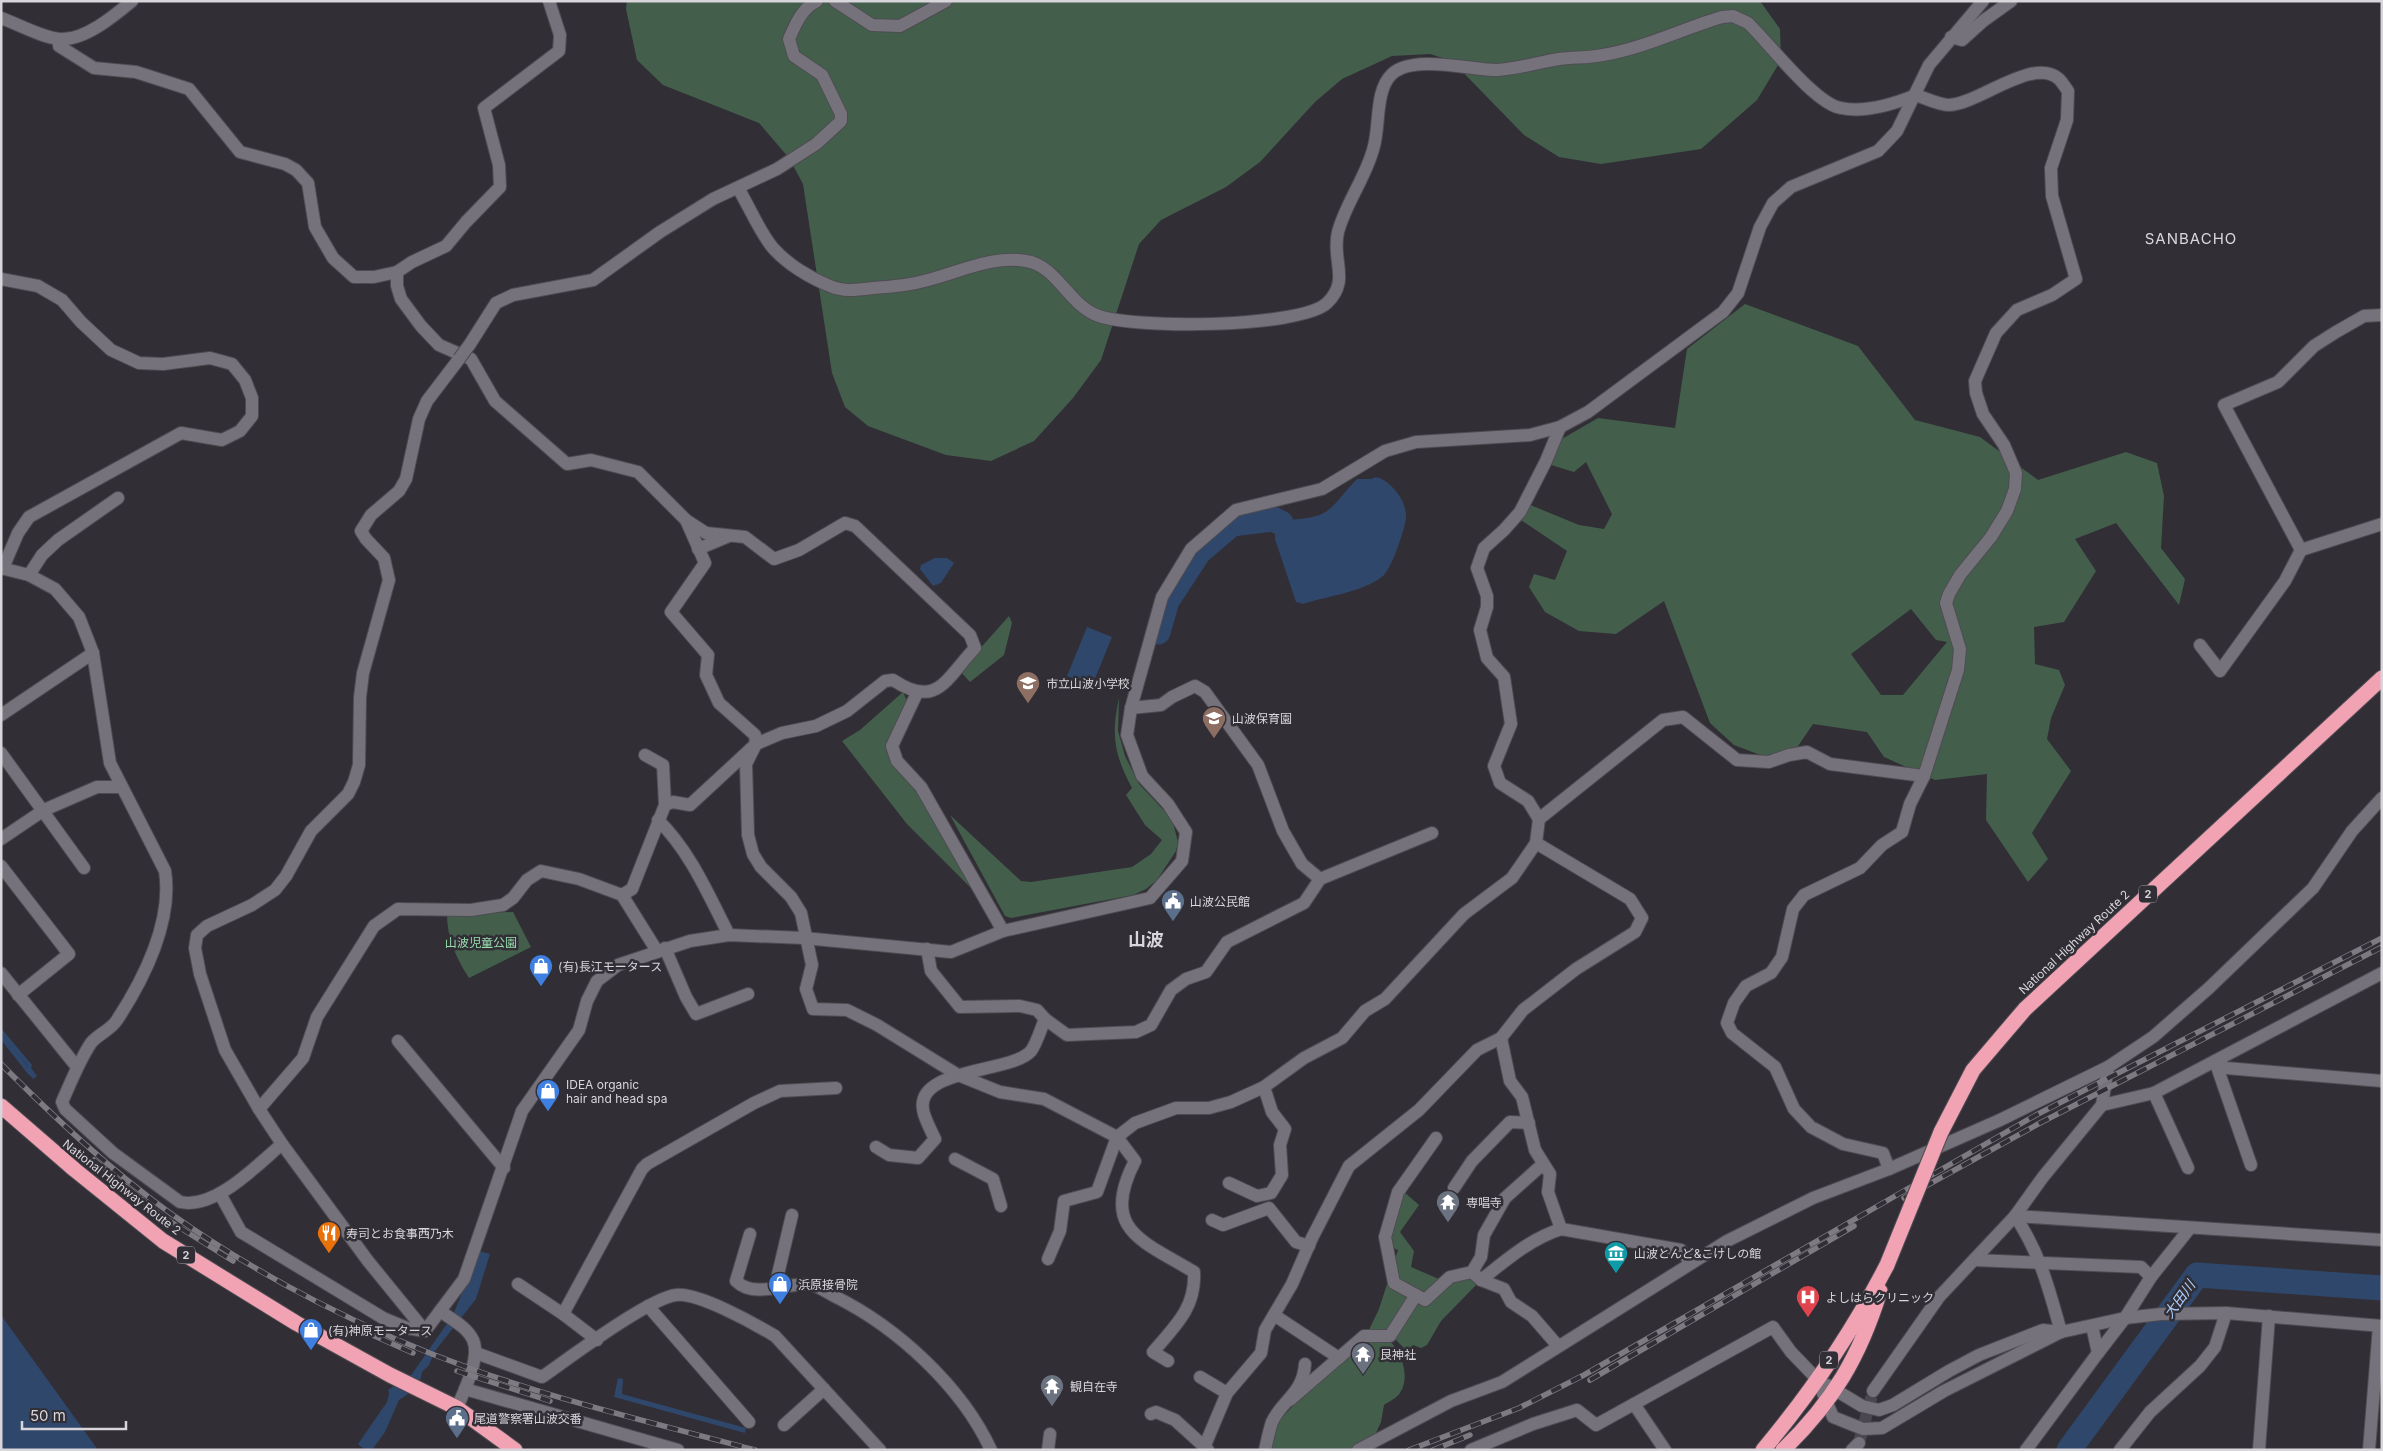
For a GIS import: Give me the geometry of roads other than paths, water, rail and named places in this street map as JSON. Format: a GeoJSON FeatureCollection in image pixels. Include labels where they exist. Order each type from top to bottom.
{"type":"FeatureCollection","features":[{"type":"Feature","properties":{"kind":"highway","name":"National Highway Route 2"},"geometry":{"type":"LineString","coordinates":[[1783,1450],[1825,1403],[1858,1352],[1874,1309],[1887,1265],[1941,1132],[1973,1070],[2025,1009],[2382,678]]}},
{"type":"Feature","properties":{"kind":"highway","name":"National Highway Route 2"},"geometry":{"type":"LineString","coordinates":[[1,1106],[75,1170],[163,1241],[296,1323],[390,1376],[457,1408],[515,1450]]}},
{"type":"Feature","properties":{"kind":"highway","name":"National Highway Route 2"},"geometry":{"type":"LineString","coordinates":[[1763,1450],[1817,1379],[1865,1305],[1887,1265]]}},
{"type":"Feature","properties":{"kind":"street"},"geometry":{"type":"LineString","coordinates":[[1,18],[58,39],[73,39],[109,20],[132,1]]}},
{"type":"Feature","properties":{"kind":"street"},"geometry":{"type":"LineString","coordinates":[[58,39],[59,46],[94,68],[136,72],[188,89],[240,152],[286,164],[296,170],[308,183],[315,227],[332,258],[354,277],[374,277],[397,272],[412,262],[446,246],[500,187],[499,165],[484,108],[559,50],[560,35],[549,1]]}},
{"type":"Feature","properties":{"kind":"street"},"geometry":{"type":"LineString","coordinates":[[426,1331],[368,1261],[282,1144],[259,1109],[225,1050],[200,974],[195,948],[197,935],[207,926],[252,905],[275,890],[286,876],[311,831],[348,794],[354,782],[359,765],[360,697],[363,673],[389,580],[384,558],[361,531],[371,515],[400,491],[406,479],[419,419],[427,401],[470,344],[496,303],[513,295],[593,280],[660,232],[713,200],[777,169],[816,144],[841,121],[841,114],[822,75],[794,56],[789,39],[797,20],[811,4],[817,1]]}},
{"type":"Feature","properties":{"kind":"street"},"geometry":{"type":"LineString","coordinates":[[835,1],[872,25],[900,26],[946,1]]}},
{"type":"Feature","properties":{"kind":"street"},"geometry":{"type":"LineString","coordinates":[[426,1331],[464,1279],[504,1168],[522,1111],[579,1030],[587,1001],[597,981],[618,965],[661,950],[690,941],[729,935],[804,938],[951,952],[1003,931],[1150,898],[1182,861],[1186,832],[1168,804],[1142,776],[1128,735],[1131,708],[1162,597],[1191,550],[1236,510],[1322,489],[1385,451],[1416,442],[1530,436],[1560,427],[1588,412],[1723,312],[1738,293],[1760,227],[1773,203],[1791,187],[1878,151],[1897,131],[1930,65],[1951,36],[1983,1]]}},
{"type":"Feature","properties":{"kind":"street"},"geometry":{"type":"LineString","coordinates":[[1951,36],[1962,40],[1983,21],[2011,1]]}},
{"type":"Feature","properties":{"kind":"street"},"geometry":{"type":"LineString","coordinates":[[738,188],[772,248],[808,276],[843,291],[924,282],[994,262],[1030,261],[1050,274],[1074,301],[1094,314],[1114,320],[1215,326],[1289,318],[1324,306],[1337,292],[1341,280],[1336,250],[1338,231],[1365,172],[1374,145],[1382,92],[1392,74],[1406,67],[1424,64],[1499,70],[1560,59],[1602,56],[1648,43],[1722,17],[1733,16],[1748,23],[1819,96],[1840,108],[1895,104],[1916,94],[1948,105],[1972,100],[2013,79],[2041,72],[2058,78],[2068,91],[2066,120],[2051,168],[2052,196],[2076,279],[2052,295],[2017,310],[1996,333],[1975,381],[1976,393],[1983,414],[2004,444],[2016,473],[2015,489],[2007,511],[1991,537],[1960,575],[1946,603],[1960,649],[1958,670],[1924,776],[1910,804],[1902,832],[1882,845],[1860,868],[1804,895],[1793,909],[1782,957],[1770,973],[1746,986],[1734,1003],[1727,1023],[1732,1033],[1775,1068],[1794,1109],[1811,1127],[1844,1144],[1883,1153],[1889,1169]]}},
{"type":"Feature","properties":{"kind":"street"},"geometry":{"type":"LineString","coordinates":[[397,272],[397,286],[401,300],[421,326],[440,345],[471,358],[495,401],[567,464],[591,460],[638,472],[686,520],[706,533],[745,537],[774,559],[799,550],[845,523],[855,526],[970,635],[975,648],[936,690],[927,694],[917,693],[893,680],[885,681],[847,711],[816,726],[782,733],[756,744],[690,805],[673,802],[665,805]]}},
{"type":"Feature","properties":{"kind":"street"},"geometry":{"type":"LineString","coordinates":[[1,279],[38,286],[62,300],[81,322],[112,350],[138,363],[163,364],[210,358],[232,364],[245,380],[252,398],[252,416],[240,431],[222,440],[182,433],[29,518],[18,533],[2,568],[29,575],[55,589],[79,617],[93,653],[110,762],[165,871],[167,887],[165,914],[158,939],[116,1022],[92,1042],[77,1067],[62,1102],[65,1109],[113,1153],[180,1202],[191,1204],[220,1194],[282,1144]]}},
{"type":"Feature","properties":{"kind":"street"},"geometry":{"type":"LineString","coordinates":[[2301,550],[2224,405],[2278,382],[2314,346],[2364,316],[2382,316]]}},
{"type":"Feature","properties":{"kind":"street"},"geometry":{"type":"LineString","coordinates":[[1048,1259],[1060,1231],[1064,1201],[1097,1192],[1117,1137],[1135,1123],[1156,1113],[1176,1108],[1209,1108],[1231,1102],[1264,1087],[1304,1058],[1342,1038],[1365,1011],[1385,999],[1464,914],[1512,878],[1536,843],[1538,819],[1528,801],[1500,783],[1494,766],[1510,724],[1504,677],[1487,658],[1480,630],[1487,602],[1477,568],[1484,548],[1520,512],[1546,461],[1560,427]]}},
{"type":"Feature","properties":{"kind":"street"},"geometry":{"type":"LineString","coordinates":[[29,575],[42,554],[58,540],[118,498]]}},
{"type":"Feature","properties":{"kind":"street"},"geometry":{"type":"LineString","coordinates":[[686,520],[705,563],[671,612],[708,654],[706,675],[719,703],[755,735],[756,744],[746,764],[748,835],[753,854],[761,867],[791,897],[801,913],[804,938],[812,965],[806,989],[813,1009],[847,1010],[877,1025],[958,1075],[1000,1092],[1044,1099],[1117,1137],[1135,1161],[1123,1184],[1123,1217],[1132,1234],[1194,1272],[1195,1288],[1185,1314],[1153,1352],[1168,1361]]}},
{"type":"Feature","properties":{"kind":"street"},"geometry":{"type":"LineString","coordinates":[[2200,645],[2220,672],[2285,581],[2301,550],[2382,524]]}},
{"type":"Feature","properties":{"kind":"street"},"geometry":{"type":"LineString","coordinates":[[698,549],[732,535]]}},
{"type":"Feature","properties":{"kind":"street"},"geometry":{"type":"LineString","coordinates":[[1,716],[93,653]]}},
{"type":"Feature","properties":{"kind":"street"},"geometry":{"type":"LineString","coordinates":[[1131,708],[1161,705],[1195,686],[1205,692],[1258,765],[1283,831],[1302,864],[1320,879]]}},
{"type":"Feature","properties":{"kind":"street"},"geometry":{"type":"LineString","coordinates":[[917,693],[892,746],[897,761],[921,787],[1003,931]]}},
{"type":"Feature","properties":{"kind":"street"},"geometry":{"type":"LineString","coordinates":[[1538,819],[1663,720],[1682,717],[1737,760],[1769,762],[1807,752],[1830,764],[1924,776]]}},
{"type":"Feature","properties":{"kind":"street"},"geometry":{"type":"LineString","coordinates":[[1,753],[44,810],[84,868]]}},
{"type":"Feature","properties":{"kind":"street"},"geometry":{"type":"LineString","coordinates":[[622,895],[632,889],[665,805],[663,765],[644,754]]}},
{"type":"Feature","properties":{"kind":"street"},"geometry":{"type":"LineString","coordinates":[[1,838],[44,810],[97,787],[121,787]]}},
{"type":"Feature","properties":{"kind":"street"},"geometry":{"type":"LineString","coordinates":[[1358,1450],[1451,1401],[1502,1382],[1727,1241],[1813,1198],[1889,1169],[2000,1120],[2108,1067],[2160,1031],[2313,888],[2352,830],[2382,798]]}},
{"type":"Feature","properties":{"kind":"street"},"geometry":{"type":"LineString","coordinates":[[658,820],[670,831],[704,886],[729,935]]}},
{"type":"Feature","properties":{"kind":"street"},"geometry":{"type":"LineString","coordinates":[[927,949],[931,972],[960,1007],[1020,1006],[1037,1010],[1045,1019],[1067,1035],[1136,1032],[1151,1025],[1171,990],[1186,979],[1206,972],[1227,942],[1304,903],[1320,879],[1432,833]]}},
{"type":"Feature","properties":{"kind":"street"},"geometry":{"type":"LineString","coordinates":[[1151,1414],[1156,1412],[1175,1420],[1206,1449],[1227,1393],[1261,1353],[1265,1330],[1292,1284],[1349,1166],[1419,1110],[1477,1050],[1501,1038],[1523,1010],[1576,968],[1635,932],[1642,918],[1630,898],[1536,843]]}},
{"type":"Feature","properties":{"kind":"street"},"geometry":{"type":"LineString","coordinates":[[1,866],[69,954],[18,995]]}},
{"type":"Feature","properties":{"kind":"street"},"geometry":{"type":"LineString","coordinates":[[259,1109],[303,1058],[317,1017],[374,926],[398,909],[471,910],[502,905],[513,898],[527,880],[541,872],[579,878],[622,895],[661,950],[696,1014],[748,994]]}},
{"type":"Feature","properties":{"kind":"street"},"geometry":{"type":"LineString","coordinates":[[1,973],[77,1067]]}},
{"type":"Feature","properties":{"kind":"street"},"geometry":{"type":"LineString","coordinates":[[2102,1105],[2154,1093],[2382,973]]}},
{"type":"Feature","properties":{"kind":"street"},"geometry":{"type":"LineString","coordinates":[[876,1146],[889,1156],[918,1158],[935,1139],[924,1114],[923,1104],[928,1091],[938,1082],[1009,1062],[1030,1051],[1045,1019]]}},
{"type":"Feature","properties":{"kind":"street"},"geometry":{"type":"LineString","coordinates":[[1501,1038],[1510,1081],[1522,1097],[1535,1150],[1550,1174],[1548,1192],[1561,1229]]}},
{"type":"Feature","properties":{"kind":"street"},"geometry":{"type":"LineString","coordinates":[[398,1041],[504,1168]]}},
{"type":"Feature","properties":{"kind":"street"},"geometry":{"type":"LineString","coordinates":[[2215,1061],[2226,1068],[2382,1081]]}},
{"type":"Feature","properties":{"kind":"street"},"geometry":{"type":"LineString","coordinates":[[2215,1061],[2251,1165]]}},
{"type":"Feature","properties":{"kind":"street"},"geometry":{"type":"LineString","coordinates":[[1873,1391],[1939,1297],[2015,1216],[2043,1177],[2102,1105],[2108,1067]]}},
{"type":"Feature","properties":{"kind":"street"},"geometry":{"type":"LineString","coordinates":[[1229,1183],[1257,1196],[1271,1193],[1282,1176],[1280,1146],[1285,1129],[1272,1112],[1264,1087]]}},
{"type":"Feature","properties":{"kind":"street"},"geometry":{"type":"LineString","coordinates":[[563,1314],[638,1174],[647,1164],[754,1103],[780,1091],[836,1088]]}},
{"type":"Feature","properties":{"kind":"street"},"geometry":{"type":"LineString","coordinates":[[2154,1093],[2188,1168]]}},
{"type":"Feature","properties":{"kind":"street"},"geometry":{"type":"LineString","coordinates":[[1454,1188],[1472,1160],[1510,1122],[1529,1123]]}},
{"type":"Feature","properties":{"kind":"street"},"geometry":{"type":"LineString","coordinates":[[1436,1138],[1398,1192],[1386,1236],[1394,1283],[1425,1300],[1450,1277],[1476,1276],[1504,1289],[1511,1302],[1532,1316],[1558,1346]]}},
{"type":"Feature","properties":{"kind":"street"},"geometry":{"type":"LineString","coordinates":[[955,1159],[993,1179],[1000,1206]]}},
{"type":"Feature","properties":{"kind":"street"},"geometry":{"type":"LineString","coordinates":[[1476,1276],[1484,1235],[1505,1198],[1543,1164]]}},
{"type":"Feature","properties":{"kind":"street"},"geometry":{"type":"LineString","coordinates":[[220,1194],[241,1232],[383,1318],[407,1328],[426,1331]]}},
{"type":"Feature","properties":{"kind":"street"},"geometry":{"type":"LineString","coordinates":[[1212,1220],[1223,1226],[1269,1208],[1296,1242],[1309,1246]]}},
{"type":"Feature","properties":{"kind":"street"},"geometry":{"type":"LineString","coordinates":[[775,1287],[792,1216]]}},
{"type":"Feature","properties":{"kind":"street"},"geometry":{"type":"LineString","coordinates":[[2015,1216],[2382,1240]]}},
{"type":"Feature","properties":{"kind":"street"},"geometry":{"type":"LineString","coordinates":[[2015,1216],[2031,1239],[2041,1262],[2061,1332]]}},
{"type":"Feature","properties":{"kind":"street"},"geometry":{"type":"LineString","coordinates":[[2026,1450],[2098,1353],[2127,1318],[2151,1277],[2190,1228]]}},
{"type":"Feature","properties":{"kind":"street"},"geometry":{"type":"LineString","coordinates":[[1476,1276],[1542,1235],[1561,1229],[1681,1250],[1691,1263]]}},
{"type":"Feature","properties":{"kind":"street"},"geometry":{"type":"LineString","coordinates":[[750,1234],[736,1281],[743,1288],[762,1289],[810,1284],[853,1305],[896,1334],[941,1378],[982,1430],[991,1450]]}},
{"type":"Feature","properties":{"kind":"street"},"geometry":{"type":"LineString","coordinates":[[1974,1260],[2141,1267],[2151,1277]]}},
{"type":"Feature","properties":{"kind":"street"},"geometry":{"type":"LineString","coordinates":[[518,1284],[563,1314],[597,1340]]}},
{"type":"Feature","properties":{"kind":"street"},"geometry":{"type":"LineString","coordinates":[[476,1354],[542,1377],[648,1306],[675,1295],[692,1296],[755,1324],[774,1336],[880,1450]]}},
{"type":"Feature","properties":{"kind":"street"},"geometry":{"type":"LineString","coordinates":[[1290,1400],[1364,1336],[1390,1336],[1416,1296]]}},
{"type":"Feature","properties":{"kind":"street"},"geometry":{"type":"LineString","coordinates":[[648,1306],[749,1422]]}},
{"type":"Feature","properties":{"kind":"street"},"geometry":{"type":"LineString","coordinates":[[440,1311],[462,1327],[473,1339],[476,1354],[457,1408]]}},
{"type":"Feature","properties":{"kind":"street"},"geometry":{"type":"LineString","coordinates":[[1817,1379],[1825,1403],[1833,1418],[1863,1429],[1882,1428],[1944,1390],[2061,1332],[2127,1318],[2161,1314],[2226,1313],[2381,1326],[2369,1450]]}},
{"type":"Feature","properties":{"kind":"street"},"geometry":{"type":"LineString","coordinates":[[2120,1450],[2150,1412],[2200,1366],[2215,1348],[2226,1313]]}},
{"type":"Feature","properties":{"kind":"street"},"geometry":{"type":"LineString","coordinates":[[1274,1315],[1339,1358]]}},
{"type":"Feature","properties":{"kind":"street"},"geometry":{"type":"LineString","coordinates":[[2259,1450],[2270,1316]]}},
{"type":"Feature","properties":{"kind":"street"},"geometry":{"type":"LineString","coordinates":[[2092,1326],[2098,1353]]}},
{"type":"Feature","properties":{"kind":"street"},"geometry":{"type":"LineString","coordinates":[[1471,1450],[1533,1424],[1577,1410],[1596,1425],[1773,1327],[1791,1352],[1817,1379],[1862,1406],[1878,1410],[1893,1405],[1949,1370],[1979,1355],[2043,1330],[2061,1332]]}},
{"type":"Feature","properties":{"kind":"street"},"geometry":{"type":"LineString","coordinates":[[1265,1450],[1273,1421],[1290,1400],[1304,1376],[1305,1364]]}},
{"type":"Feature","properties":{"kind":"street"},"geometry":{"type":"LineString","coordinates":[[1200,1377],[1227,1393]]}},
{"type":"Feature","properties":{"kind":"street"},"geometry":{"type":"LineString","coordinates":[[465,1389],[678,1450]]}},
{"type":"Feature","properties":{"kind":"street"},"geometry":{"type":"LineString","coordinates":[[784,1425],[824,1389]]}},
{"type":"Feature","properties":{"kind":"street"},"geometry":{"type":"LineString","coordinates":[[1634,1404],[1665,1450]]}},
{"type":"Feature","properties":{"kind":"street"},"geometry":{"type":"LineString","coordinates":[[1048,1450],[1050,1434]]}},
{"type":"Feature","properties":{"kind":"water"},"geometry":{"type":"Polygon","coordinates":[[[1376,477],[1392,486],[1403,503],[1406,515],[1398,547],[1386,572],[1375,581],[1356,590],[1303,604],[1296,602],[1275,539],[1275,530],[1287,520],[1314,517],[1322,514],[1334,505],[1357,479],[1376,477]]]}},
{"type":"Feature","properties":{"kind":"water"},"geometry":{"type":"Polygon","coordinates":[[[935,558],[947,558],[954,563],[941,583],[933,586],[920,569],[921,565],[935,558]]]}},
{"type":"Feature","properties":{"kind":"water"},"geometry":{"type":"Polygon","coordinates":[[[1087,627],[1112,637],[1092,686],[1067,676],[1087,627]]]}},
{"type":"Feature","properties":{"kind":"water"},"geometry":{"type":"Polygon","coordinates":[[[1,1028],[32,1065],[31,1068],[37,1076],[33,1079],[26,1070],[28,1066],[1,1037],[1,1028]]]}},
{"type":"Feature","properties":{"kind":"water"},"geometry":{"type":"Polygon","coordinates":[[[479,1251],[490,1254],[476,1299],[435,1351],[429,1365],[422,1372],[421,1378],[408,1394],[399,1400],[385,1432],[372,1450],[365,1450],[358,1444],[387,1402],[388,1390],[412,1374],[453,1315],[479,1251]]]}},
{"type":"Feature","properties":{"kind":"water"},"geometry":{"type":"Polygon","coordinates":[[[1,1315],[98,1450],[1,1450],[1,1315]]]}},
{"type":"Feature","properties":{"kind":"water"},"geometry":{"type":"Polygon","coordinates":[[[618,1378],[623,1379],[622,1394],[746,1428],[745,1433],[614,1397],[618,1378]]]}},
{"type":"Feature","properties":{"kind":"waterway"},"geometry":{"type":"LineString","coordinates":[[1158,632],[1167,601],[1199,552],[1232,524],[1273,519],[1281,523]]}},
{"type":"Feature","properties":{"kind":"waterway"},"geometry":{"type":"LineString","coordinates":[[1,1036],[30,1073]]}},
{"type":"Feature","properties":{"kind":"waterway","name":"大田川"},"geometry":{"type":"LineString","coordinates":[[2069,1450],[2197,1275],[2382,1288]]}},
{"type":"Feature","properties":{"kind":"tunnel"},"geometry":{"type":"LineString","coordinates":[[1859,1443],[1873,1391]]}},
{"type":"Feature","properties":{"kind":"railway"},"geometry":{"type":"LineString","coordinates":[[1409,1450],[1519,1408],[1584,1375],[2036,1115],[2382,938]]}},
{"type":"Feature","properties":{"kind":"railway"},"geometry":{"type":"LineString","coordinates":[[1904,1198],[2040,1123],[2382,947]]}},
{"type":"Feature","properties":{"kind":"railway"},"geometry":{"type":"LineString","coordinates":[[1,1064],[82,1142],[147,1196],[240,1259],[316,1301],[433,1355],[507,1381],[755,1450]]}},
{"type":"Feature","properties":{"kind":"railway"},"geometry":{"type":"LineString","coordinates":[[94,1160],[163,1217],[233,1261]]}},
{"type":"Feature","properties":{"kind":"railway"},"geometry":{"type":"LineString","coordinates":[[1590,1380],[1854,1226]]}},
{"type":"Feature","properties":{"kind":"railway"},"geometry":{"type":"LineString","coordinates":[[361,1330],[413,1353]]}},
{"type":"Feature","properties":{"kind":"railway"},"geometry":{"type":"LineString","coordinates":[[457,1371],[550,1401]]}},
{"type":"Feature","properties":{"kind":"railway"},"geometry":{"type":"LineString","coordinates":[[1433,1450],[1470,1435]]}},
{"type":"Feature","properties":{"kind":"place","name":"市立山波小学校"},"geometry":{"type":"Point","coordinates":[1028,704]}},
{"type":"Feature","properties":{"kind":"place","name":"山波保育園"},"geometry":{"type":"Point","coordinates":[1214,739]}},
{"type":"Feature","properties":{"kind":"place","name":"山波公民館"},"geometry":{"type":"Point","coordinates":[1173,922]}},
{"type":"Feature","properties":{"kind":"place","name":"(有)長江モータース"},"geometry":{"type":"Point","coordinates":[541,987]}},
{"type":"Feature","properties":{"kind":"place","name":"IDEA organic hair and head spa"},"geometry":{"type":"Point","coordinates":[548,1112]}},
{"type":"Feature","properties":{"kind":"place","name":"専唱寺"},"geometry":{"type":"Point","coordinates":[1448,1223]}},
{"type":"Feature","properties":{"kind":"place","name":"寿司とお食事西乃木"},"geometry":{"type":"Point","coordinates":[329,1254]}},
{"type":"Feature","properties":{"kind":"place","name":"山波とんど&こけしの館"},"geometry":{"type":"Point","coordinates":[1616,1274]}},
{"type":"Feature","properties":{"kind":"place","name":"浜原接骨院"},"geometry":{"type":"Point","coordinates":[780,1305]}},
{"type":"Feature","properties":{"kind":"place","name":"よしはらクリニック"},"geometry":{"type":"Point","coordinates":[1808,1318]}},
{"type":"Feature","properties":{"kind":"place","name":"(有)神原モータース"},"geometry":{"type":"Point","coordinates":[311,1351]}},
{"type":"Feature","properties":{"kind":"place","name":"艮神社"},"geometry":{"type":"Point","coordinates":[1363,1375]}},
{"type":"Feature","properties":{"kind":"place","name":"観自在寺"},"geometry":{"type":"Point","coordinates":[1052,1407]}},
{"type":"Feature","properties":{"kind":"place","name":"尾道警察署山波交番"},"geometry":{"type":"Point","coordinates":[457,1439]}},
{"type":"Feature","properties":{"kind":"district","name":"SANBACHO"},"geometry":{"type":"Point","coordinates":[2191,238]}},
{"type":"Feature","properties":{"kind":"district","name":"山波"},"geometry":{"type":"Point","coordinates":[1146,939]}},
{"type":"Feature","properties":{"kind":"park label","name":"山波児童公園"},"geometry":{"type":"Point","coordinates":[481,942]}}]}
